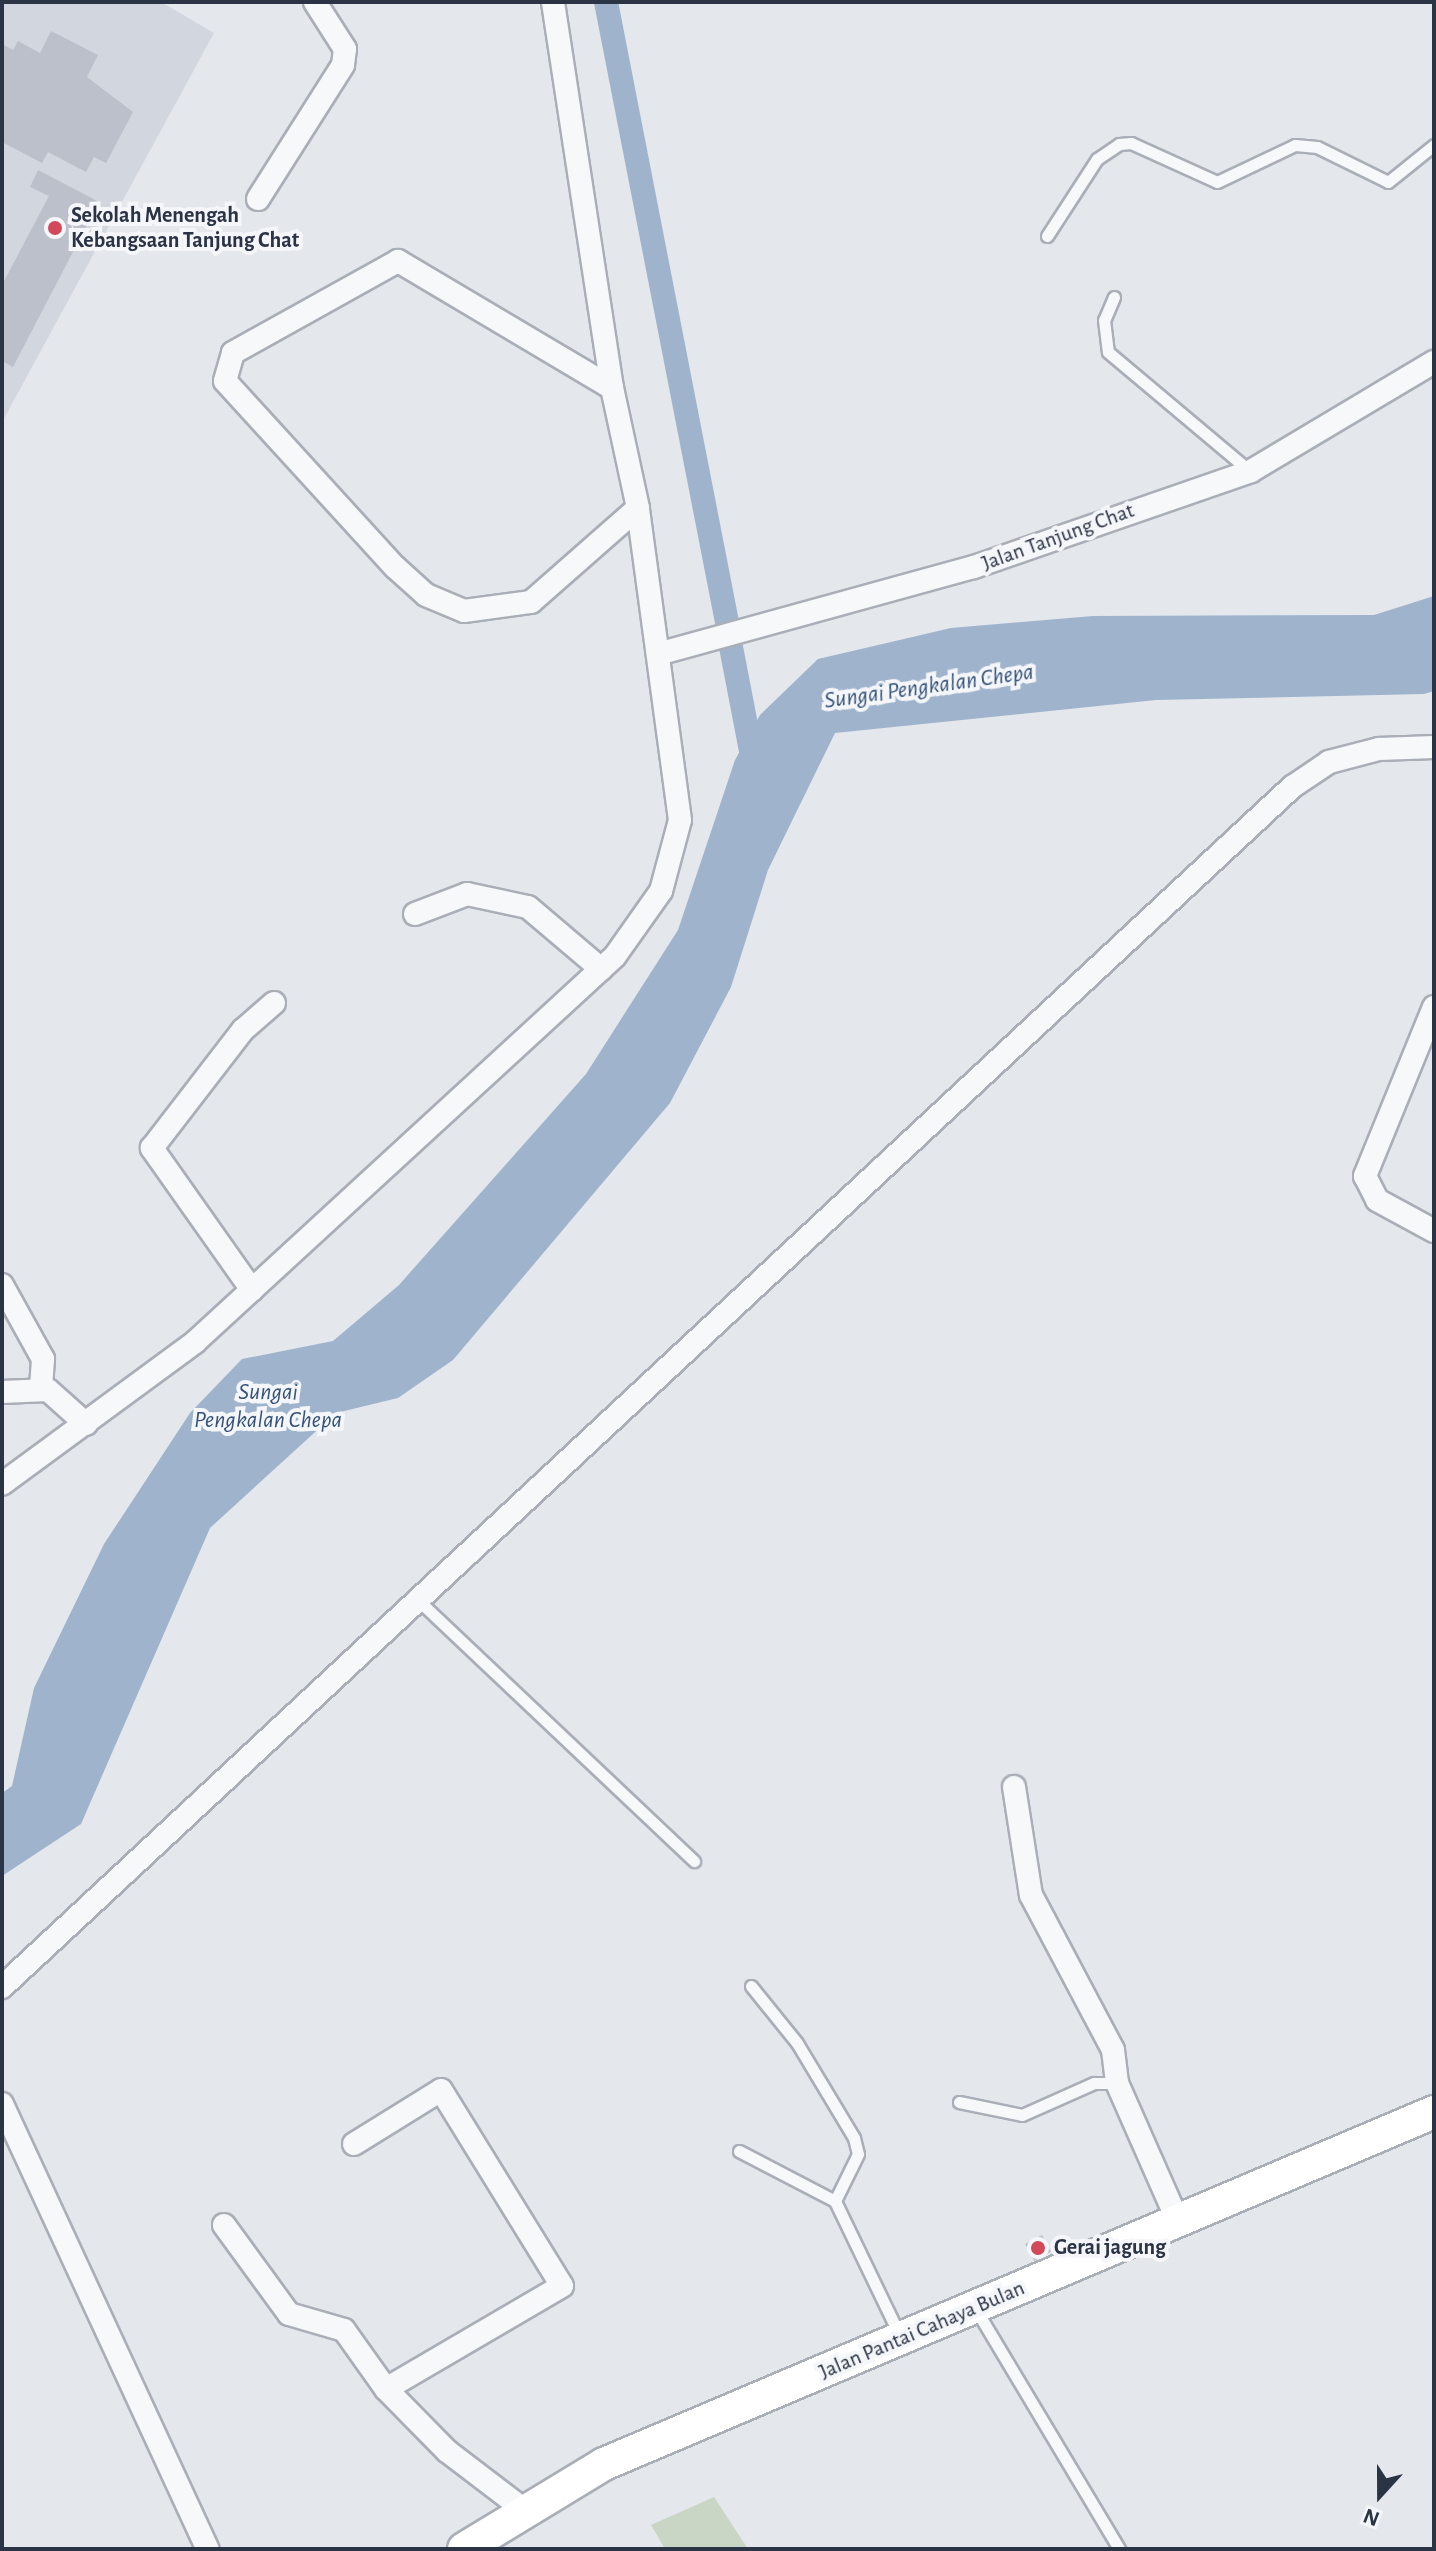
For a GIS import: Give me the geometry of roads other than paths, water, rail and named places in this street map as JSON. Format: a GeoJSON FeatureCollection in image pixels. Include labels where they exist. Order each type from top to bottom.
{"type":"FeatureCollection","features":[{"type":"Feature","properties":{"kind":"main road","name":"Jalan Pantai Cahaya Bulan"},"geometry":{"type":"LineString","coordinates":[[470,2547],[523,2509],[604,2464],[1434,2112]]}},
{"type":"Feature","properties":{"kind":"street"},"geometry":{"type":"LineString","coordinates":[[258,199],[343,65],[345,49],[315,2]]}},
{"type":"Feature","properties":{"kind":"street"},"geometry":{"type":"LineString","coordinates":[[2,1484],[86,1424],[252,1290],[601,969],[641,927],[661,891],[680,820],[638,508],[612,388],[553,2]]}},
{"type":"Feature","properties":{"kind":"street"},"geometry":{"type":"LineString","coordinates":[[612,388],[398,261],[233,353],[225,381],[395,567],[426,595],[464,611],[531,602],[638,508]]}},
{"type":"Feature","properties":{"kind":"street","name":"Jalan Tanjung Chat"},"geometry":{"type":"LineString","coordinates":[[658,654],[974,567],[1251,471],[1431,371]]}},
{"type":"Feature","properties":{"kind":"street"},"geometry":{"type":"LineString","coordinates":[[2,1987],[1292,787],[1329,762],[1379,749],[1434,747]]}},
{"type":"Feature","properties":{"kind":"street"},"geometry":{"type":"LineString","coordinates":[[415,914],[467,894],[528,907],[601,969]]}},
{"type":"Feature","properties":{"kind":"street"},"geometry":{"type":"LineString","coordinates":[[252,1290],[152,1148],[243,1030],[274,1003]]}},
{"type":"Feature","properties":{"kind":"street"},"geometry":{"type":"LineString","coordinates":[[1434,1007],[1365,1176],[1377,1200],[1434,1231]]}},
{"type":"Feature","properties":{"kind":"street"},"geometry":{"type":"LineString","coordinates":[[2,1285],[43,1359],[41,1388]]}},
{"type":"Feature","properties":{"kind":"street"},"geometry":{"type":"LineString","coordinates":[[2,1392],[41,1388],[86,1424]]}},
{"type":"Feature","properties":{"kind":"street"},"geometry":{"type":"LineString","coordinates":[[1014,1787],[1031,1895],[1113,2050],[1117,2083],[1178,2221]]}},
{"type":"Feature","properties":{"kind":"street"},"geometry":{"type":"LineString","coordinates":[[354,2144],[441,2090],[562,2286],[386,2389]]}},
{"type":"Feature","properties":{"kind":"street"},"geometry":{"type":"LineString","coordinates":[[2,2104],[208,2549]]}},
{"type":"Feature","properties":{"kind":"street"},"geometry":{"type":"LineString","coordinates":[[224,2225],[289,2314],[344,2330],[386,2389],[447,2451],[523,2509]]}},
{"type":"Feature","properties":{"kind":"lane"},"geometry":{"type":"LineString","coordinates":[[1047,236],[1097,159],[1119,144],[1131,143],[1217,182],[1295,145],[1317,147],[1388,182],[1434,145]]}},
{"type":"Feature","properties":{"kind":"lane"},"geometry":{"type":"LineString","coordinates":[[1114,297],[1104,320],[1108,352],[1251,471]]}},
{"type":"Feature","properties":{"kind":"lane"},"geometry":{"type":"LineString","coordinates":[[418,1600],[694,1861]]}},
{"type":"Feature","properties":{"kind":"lane"},"geometry":{"type":"LineString","coordinates":[[751,1986],[797,2043],[854,2138],[858,2154],[835,2201]]}},
{"type":"Feature","properties":{"kind":"lane"},"geometry":{"type":"LineString","coordinates":[[959,2102],[1022,2115],[1094,2083],[1117,2083]]}},
{"type":"Feature","properties":{"kind":"lane"},"geometry":{"type":"LineString","coordinates":[[739,2151],[835,2201],[901,2339]]}},
{"type":"Feature","properties":{"kind":"lane"},"geometry":{"type":"LineString","coordinates":[[975,2307],[1119,2549]]}},
{"type":"Feature","properties":{"kind":"water","name":"Sungai Pengkalan Chepa"},"geometry":{"type":"Polygon","coordinates":[[[1434,596],[1434,691],[1424,694],[1156,700],[835,733],[768,870],[731,987],[670,1103],[453,1360],[398,1398],[336,1413],[210,1528],[81,1824],[2,1876],[2,1793],[12,1786],[34,1688],[104,1544],[190,1413],[242,1359],[333,1341],[399,1285],[586,1074],[678,930],[735,760],[760,715],[818,659],[951,628],[1093,616],[1374,615],[1434,596]]]}},
{"type":"Feature","properties":{"kind":"waterway"},"geometry":{"type":"LineString","coordinates":[[606,2],[727,622]]}},
{"type":"Feature","properties":{"kind":"waterway"},"geometry":{"type":"LineString","coordinates":[[731,647],[754,767]]}},
{"type":"Feature","properties":{"kind":"place","name":"Sekolah Menengah Kebangsaan Tanjung Chat"},"geometry":{"type":"Point","coordinates":[55,228]}},
{"type":"Feature","properties":{"kind":"place","name":"Gerai jagung"},"geometry":{"type":"Point","coordinates":[1038,2248]}}]}
